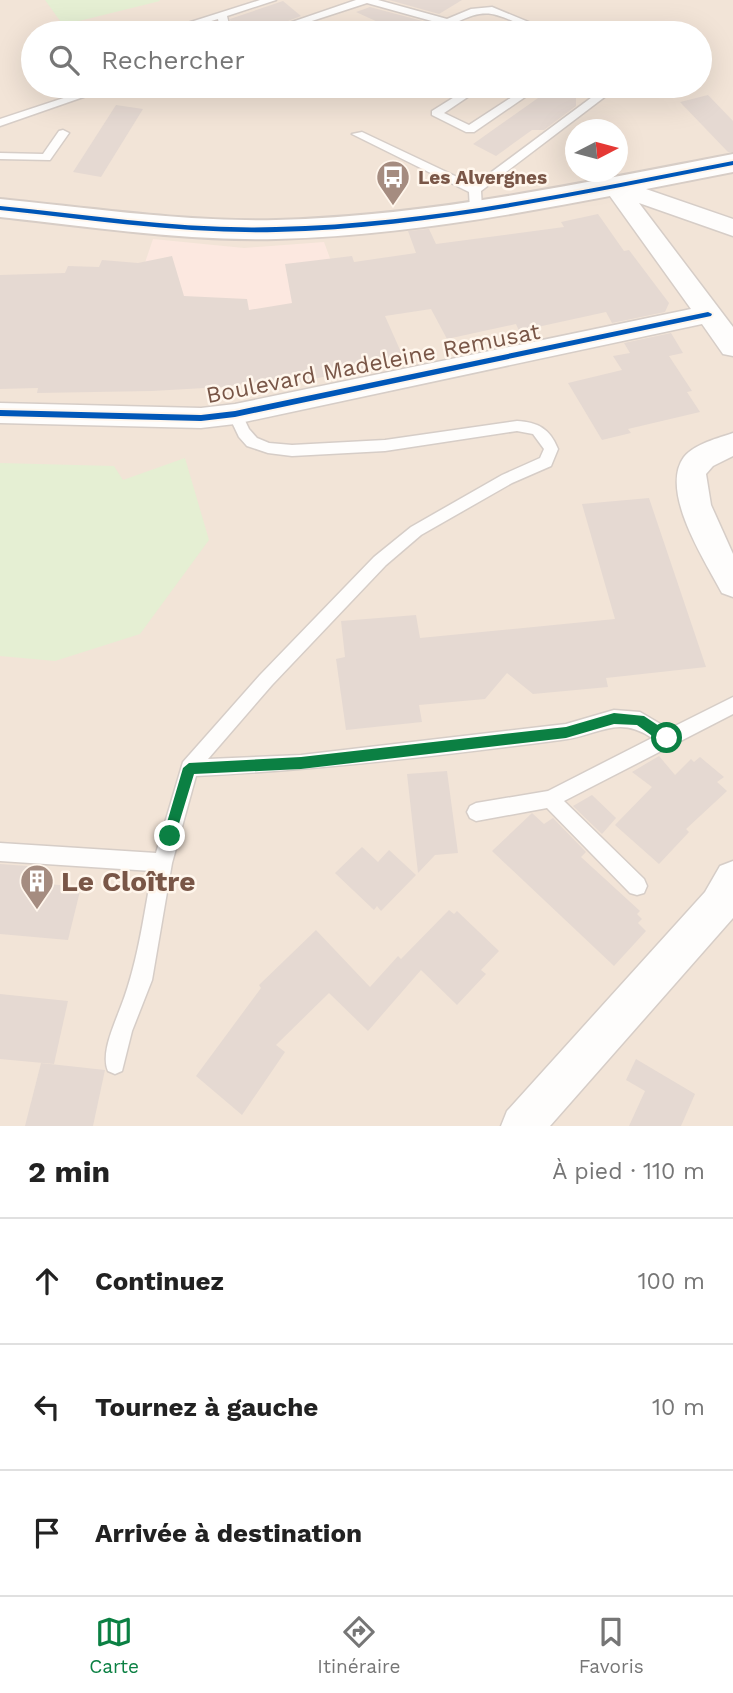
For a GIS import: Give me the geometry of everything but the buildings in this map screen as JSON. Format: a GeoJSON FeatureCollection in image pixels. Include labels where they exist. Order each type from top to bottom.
{"type":"FeatureCollection","features":[{"type":"Feature","properties":{"kind":"street"},"geometry":{"type":"LineString","coordinates":[[665,251],[662,233],[665,213],[674,193],[733,163]]}},
{"type":"Feature","properties":{"kind":"street"},"geometry":{"type":"LineString","coordinates":[[614,185],[650,238],[665,251],[733,347]]}},
{"type":"Feature","properties":{"kind":"street"},"geometry":{"type":"LineString","coordinates":[[0,208],[230,229],[312,228],[476,200],[614,185],[674,193],[723,223]]}},
{"type":"Feature","properties":{"kind":"street","name":"Boulevard Madeleine Remusat"},"geometry":{"type":"LineString","coordinates":[[0,413],[201,418],[236,414],[708,314]]}},
{"type":"Feature","properties":{"kind":"street"},"geometry":{"type":"LineString","coordinates":[[733,444],[696,462],[689,473],[691,495],[733,584]]}},
{"type":"Feature","properties":{"kind":"street"},"geometry":{"type":"LineString","coordinates":[[522,1126],[728,899]]}},
{"type":"Feature","properties":{"kind":"lane"},"geometry":{"type":"LineString","coordinates":[[202,21],[271,0]]}},
{"type":"Feature","properties":{"kind":"lane"},"geometry":{"type":"LineString","coordinates":[[302,21],[367,0],[451,21],[472,9],[488,7],[520,21]]}},
{"type":"Feature","properties":{"kind":"lane"},"geometry":{"type":"LineString","coordinates":[[222,15],[223,21]]}},
{"type":"Feature","properties":{"kind":"lane"},"geometry":{"type":"LineString","coordinates":[[0,123],[74,98]]}},
{"type":"Feature","properties":{"kind":"lane"},"geometry":{"type":"LineString","coordinates":[[459,98],[436,113],[470,130],[518,98]]}},
{"type":"Feature","properties":{"kind":"lane"},"geometry":{"type":"LineString","coordinates":[[358,134],[476,200],[599,98]]}},
{"type":"Feature","properties":{"kind":"lane"},"geometry":{"type":"LineString","coordinates":[[0,156],[46,158],[63,133]]}},
{"type":"Feature","properties":{"kind":"lane"},"geometry":{"type":"LineString","coordinates":[[115,1064],[122,1031],[142,980],[163,863],[189,768],[266,680],[403,542],[508,479],[546,462],[551,449],[547,437],[534,429],[515,426],[403,444],[300,450],[263,447],[250,441],[236,414]]}},
{"type":"Feature","properties":{"kind":"lane"},"geometry":{"type":"LineString","coordinates":[[476,812],[550,799],[733,705]]}},
{"type":"Feature","properties":{"kind":"lane"},"geometry":{"type":"LineString","coordinates":[[189,768],[301,763],[566,733],[614,718],[640,720],[667,738]]}},
{"type":"Feature","properties":{"kind":"lane"},"geometry":{"type":"LineString","coordinates":[[550,799],[636,886]]}},
{"type":"Feature","properties":{"kind":"lane"},"geometry":{"type":"LineString","coordinates":[[0,852],[163,863]]}},
{"type":"Feature","properties":{"kind":"shaded area"},"geometry":{"type":"Polygon","coordinates":[[[0,0],[733,0],[733,1126],[0,1126],[0,0]]]}},
{"type":"Feature","properties":{"kind":"shaded area"},"geometry":{"type":"Polygon","coordinates":[[[153,239],[244,248],[324,242],[350,313],[127,316],[153,239]]]}},
{"type":"Feature","properties":{"kind":"green space"},"geometry":{"type":"Polygon","coordinates":[[[45,0],[160,1],[79,21],[60,21],[45,0]]]}},
{"type":"Feature","properties":{"kind":"green space"},"geometry":{"type":"Polygon","coordinates":[[[185,458],[209,540],[140,634],[55,661],[0,656],[0,463],[114,466],[123,480],[185,458]]]}},
{"type":"Feature","properties":{"kind":"cycle path"},"geometry":{"type":"LineString","coordinates":[[0,208],[195,227],[274,230],[313,228],[471,210],[733,163]]}},
{"type":"Feature","properties":{"kind":"cycle path"},"geometry":{"type":"LineString","coordinates":[[0,413],[201,418],[235,414],[708,314]]}},
{"type":"Feature","properties":{"kind":"place","name":"Les Alvergnes"},"geometry":{"type":"Point","coordinates":[393,207]}},
{"type":"Feature","properties":{"kind":"place","name":"Le Cloître"},"geometry":{"type":"Point","coordinates":[37,911]}},
{"type":"Feature","properties":{"kind":"route"},"geometry":{"type":"LineString","coordinates":[[170,836],[189,768],[301,763],[566,733],[614,718],[640,720],[667,738]]}}]}
